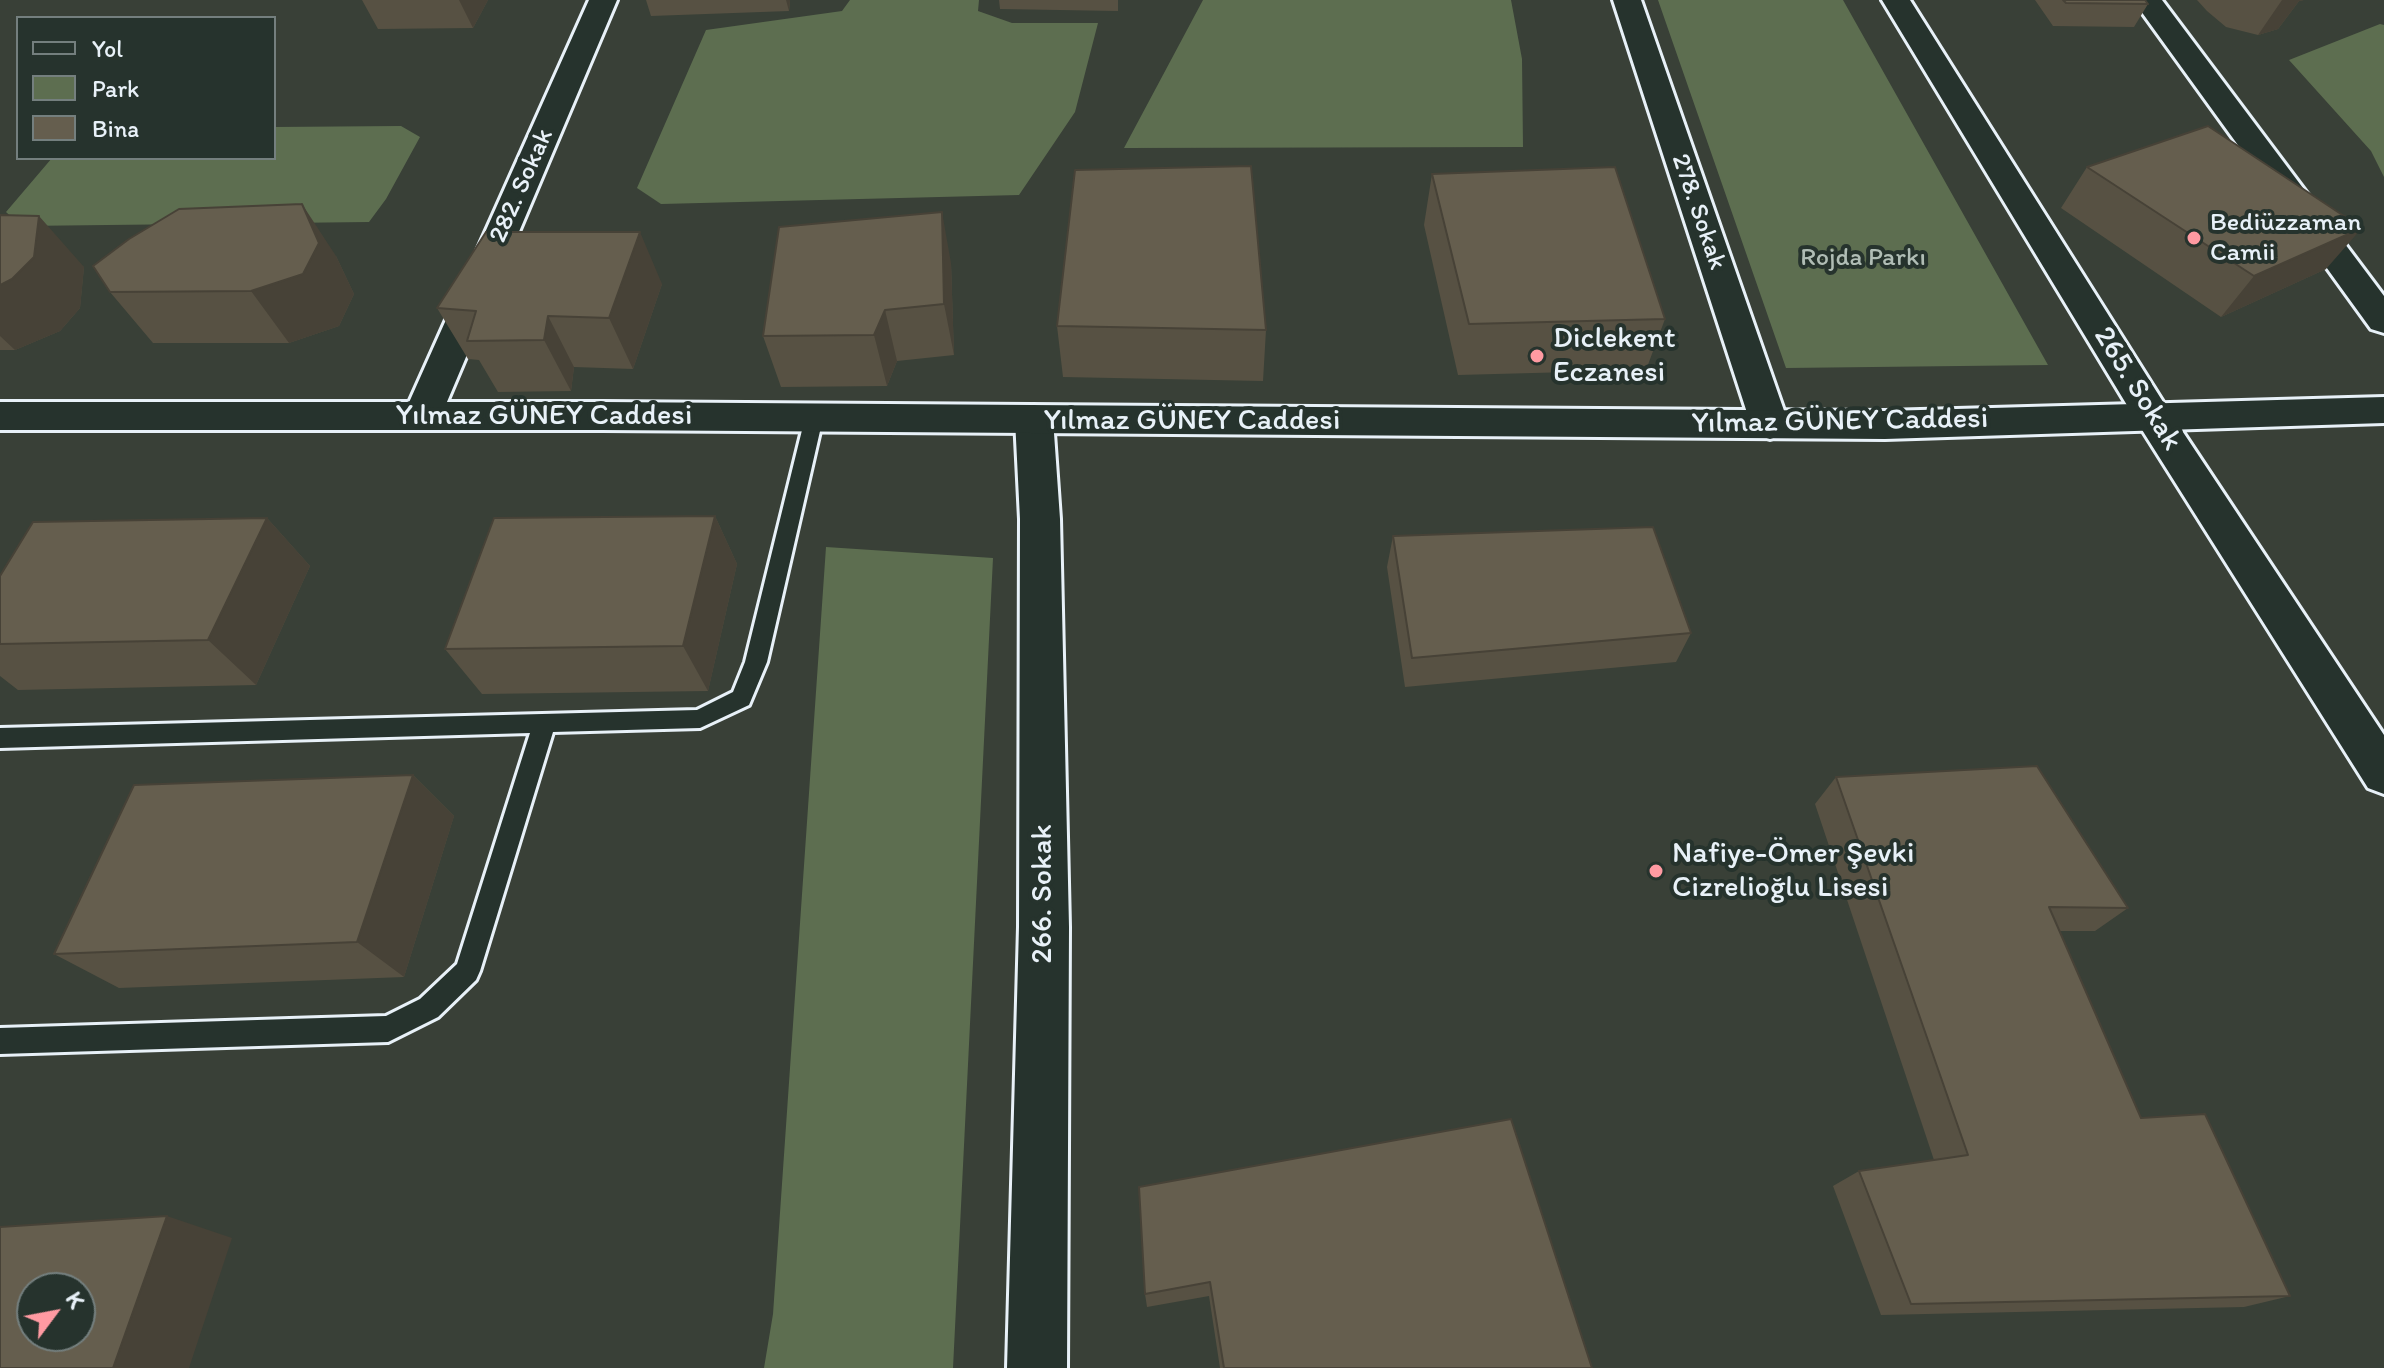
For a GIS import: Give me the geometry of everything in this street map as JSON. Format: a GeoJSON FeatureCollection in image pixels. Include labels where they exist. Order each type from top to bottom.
{"type":"FeatureCollection","features":[{"type":"Feature","properties":{"kind":"street","name":"282. Sokak"},"geometry":{"type":"LineString","coordinates":[[422,416],[603,0]]}},
{"type":"Feature","properties":{"kind":"street","name":"278. Sokak"},"geometry":{"type":"LineString","coordinates":[[1627,0],[1770,425]]}},
{"type":"Feature","properties":{"kind":"street","name":"265. Sokak"},"geometry":{"type":"LineString","coordinates":[[1896,0],[2152,415],[2384,774]]}},
{"type":"Feature","properties":{"kind":"street"},"geometry":{"type":"LineString","coordinates":[[2147,0],[2384,321]]}},
{"type":"Feature","properties":{"kind":"street","name":"Yılmaz GÜNEY Caddesi"},"geometry":{"type":"LineString","coordinates":[[0,416],[1885,425],[2384,410]]}},
{"type":"Feature","properties":{"kind":"street","name":"266. Sokak"},"geometry":{"type":"LineString","coordinates":[[1034,419],[1040,519],[1044,927],[1037,1368]]}},
{"type":"Feature","properties":{"kind":"lane"},"geometry":{"type":"LineString","coordinates":[[0,738],[700,719],[741,698],[756,662],[814,418]]}},
{"type":"Feature","properties":{"kind":"lane"},"geometry":{"type":"LineString","coordinates":[[0,1041],[388,1029],[419,1014],[450,991],[467,971],[545,722]]}},
{"type":"Feature","properties":{"kind":"green space"},"geometry":{"type":"Polygon","coordinates":[[[850,0],[979,0],[978,11],[1012,23],[1098,23],[1075,112],[1019,195],[661,204],[637,188],[706,30],[842,11],[850,0]]]}},
{"type":"Feature","properties":{"kind":"green space"},"geometry":{"type":"Polygon","coordinates":[[[1203,0],[1511,0],[1522,59],[1523,147],[1124,148],[1203,0]]]}},
{"type":"Feature","properties":{"kind":"green space","name":"Rojda Parkı"},"geometry":{"type":"Polygon","coordinates":[[[1658,0],[1843,0],[2048,365],[1786,368],[1658,0]]]}},
{"type":"Feature","properties":{"kind":"green space"},"geometry":{"type":"Polygon","coordinates":[[[2384,25],[2384,177],[2371,151],[2289,60],[2384,25]]]}},
{"type":"Feature","properties":{"kind":"green space"},"geometry":{"type":"Polygon","coordinates":[[[401,126],[420,137],[386,199],[369,222],[21,226],[6,212],[50,160],[276,160],[276,127],[401,126]]]}},
{"type":"Feature","properties":{"kind":"green space"},"geometry":{"type":"Polygon","coordinates":[[[826,547],[993,558],[953,1368],[764,1368],[773,1314],[826,547]]]}},
{"type":"Feature","properties":{"kind":"building"},"geometry":{"type":"Polygon","coordinates":[[[2063,0],[2145,0],[2148,4],[2066,3],[2063,0]]]}},
{"type":"Feature","properties":{"kind":"building"},"geometry":{"type":"Polygon","coordinates":[[[2208,126],[2362,228],[2254,276],[2087,167],[2208,126]]]}},
{"type":"Feature","properties":{"kind":"building"},"geometry":{"type":"Polygon","coordinates":[[[1251,166],[1266,330],[1057,326],[1075,170],[1251,166]]]}},
{"type":"Feature","properties":{"kind":"building"},"geometry":{"type":"Polygon","coordinates":[[[1615,167],[1665,319],[1469,324],[1432,174],[1615,167]]]}},
{"type":"Feature","properties":{"kind":"building"},"geometry":{"type":"Polygon","coordinates":[[[302,204],[319,243],[303,274],[251,291],[110,292],[93,266],[129,239],[179,209],[302,204]]]}},
{"type":"Feature","properties":{"kind":"building"},"geometry":{"type":"Polygon","coordinates":[[[942,212],[944,304],[885,310],[874,335],[763,336],[779,227],[942,212]]]}},
{"type":"Feature","properties":{"kind":"building"},"geometry":{"type":"Polygon","coordinates":[[[0,215],[39,216],[34,257],[12,279],[0,285],[0,215]]]}},
{"type":"Feature","properties":{"kind":"building"},"geometry":{"type":"Polygon","coordinates":[[[486,232],[640,232],[609,318],[548,316],[544,340],[467,341],[476,311],[437,308],[486,232]]]}},
{"type":"Feature","properties":{"kind":"building"},"geometry":{"type":"Polygon","coordinates":[[[715,516],[683,646],[445,649],[494,518],[715,516]]]}},
{"type":"Feature","properties":{"kind":"building"},"geometry":{"type":"Polygon","coordinates":[[[267,518],[208,640],[0,644],[0,576],[33,522],[267,518]]]}},
{"type":"Feature","properties":{"kind":"building"},"geometry":{"type":"Polygon","coordinates":[[[1653,527],[1691,633],[1412,658],[1393,536],[1653,527]]]}},
{"type":"Feature","properties":{"kind":"building"},"geometry":{"type":"Polygon","coordinates":[[[2037,766],[2128,908],[2049,907],[2141,1118],[2205,1114],[2290,1296],[1911,1304],[1859,1171],[1968,1155],[1836,777],[2037,766]]]}},
{"type":"Feature","properties":{"kind":"building"},"geometry":{"type":"Polygon","coordinates":[[[413,775],[357,942],[54,954],[134,785],[413,775]]]}},
{"type":"Feature","properties":{"kind":"building"},"geometry":{"type":"Polygon","coordinates":[[[1511,1119],[1592,1368],[1224,1368],[1210,1282],[1145,1294],[1139,1187],[1511,1119]]]}},
{"type":"Feature","properties":{"kind":"building"},"geometry":{"type":"Polygon","coordinates":[[[167,1216],[113,1368],[0,1368],[0,1227],[167,1216]]]}},
{"type":"Feature","properties":{"kind":"place","name":"Bediüzzaman Camii"},"geometry":{"type":"Point","coordinates":[2194,238]}},
{"type":"Feature","properties":{"kind":"place","name":"Diclekent Eczanesi"},"geometry":{"type":"Point","coordinates":[1537,356]}},
{"type":"Feature","properties":{"kind":"place","name":"Nafiye-Ömer Şevki Cizrelioğlu Lisesi"},"geometry":{"type":"Point","coordinates":[1656,871]}}]}
